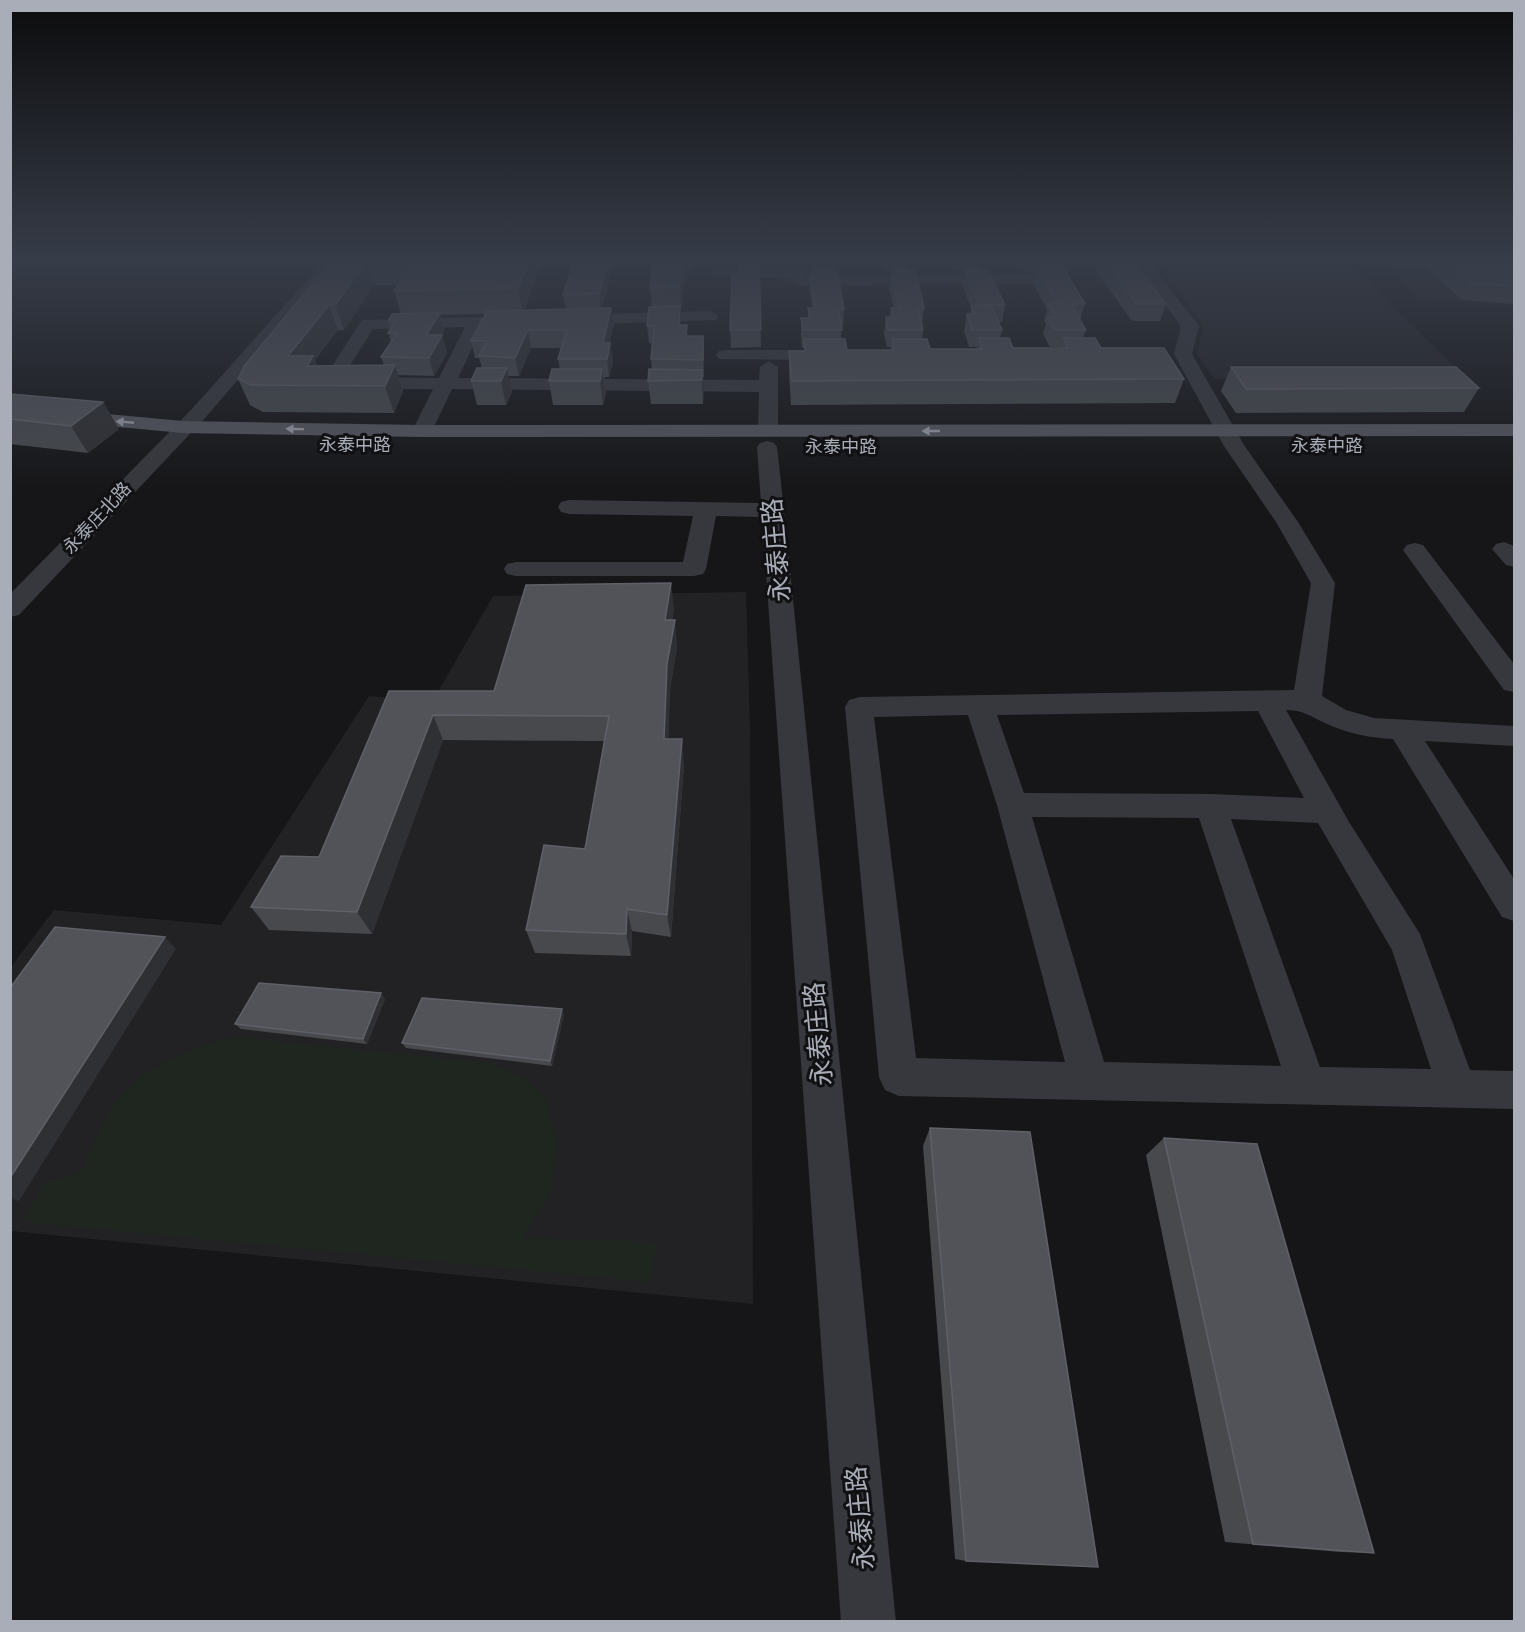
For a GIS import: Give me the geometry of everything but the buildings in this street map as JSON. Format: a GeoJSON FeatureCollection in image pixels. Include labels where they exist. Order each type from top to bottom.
{"type":"FeatureCollection","features":[{"type":"Feature","properties":{"kind":"main road"},"geometry":{"type":"LineString","coordinates":[[10,411],[175,435]]}},
{"type":"Feature","properties":{"kind":"main road"},"geometry":{"type":"LineString","coordinates":[[10,428],[175,435]]}},
{"type":"Feature","properties":{"kind":"main road","name":"永泰中路"},"geometry":{"type":"LineString","coordinates":[[175,435],[768,439],[1230,438],[1515,430]]}},
{"type":"Feature","properties":{"kind":"main road","name":"永泰中路"},"geometry":{"type":"LineString","coordinates":[[175,435],[422,431],[768,439]]}},
{"type":"Feature","properties":{"kind":"main road","name":"永泰中路"},"geometry":{"type":"LineString","coordinates":[[1230,438],[1515,445]]}},
{"type":"Feature","properties":{"kind":"street"},"geometry":{"type":"LineString","coordinates":[[175,435],[177,413],[248,337]]}},
{"type":"Feature","properties":{"kind":"street","name":"永泰庄北路"},"geometry":{"type":"LineString","coordinates":[[10,609],[175,435],[198,414],[265,337]]}},
{"type":"Feature","properties":{"kind":"street"},"geometry":{"type":"LineString","coordinates":[[360,337],[337,372],[358,383],[770,386],[769,366],[733,365],[716,345],[714,337]]}},
{"type":"Feature","properties":{"kind":"street"},"geometry":{"type":"LineString","coordinates":[[422,431],[469,337]]}},
{"type":"Feature","properties":{"kind":"street"},"geometry":{"type":"LineString","coordinates":[[1182,337],[1171,354],[1287,522],[1323,583],[1307,700]]}},
{"type":"Feature","properties":{"kind":"street"},"geometry":{"type":"LineString","coordinates":[[716,345],[854,355]]}},
{"type":"Feature","properties":{"kind":"street","name":"永泰庄路"},"geometry":{"type":"LineString","coordinates":[[770,386],[768,439],[773,510],[869,1622]]}},
{"type":"Feature","properties":{"kind":"street"},"geometry":{"type":"LineString","coordinates":[[569,507],[773,510]]}},
{"type":"Feature","properties":{"kind":"street"},"geometry":{"type":"LineString","coordinates":[[516,569],[694,569],[706,508]]}},
{"type":"Feature","properties":{"kind":"street"},"geometry":{"type":"LineString","coordinates":[[1414,550],[1515,683]]}},
{"type":"Feature","properties":{"kind":"street"},"geometry":{"type":"LineString","coordinates":[[1266,700],[1327,811],[1408,945],[1457,1089]]}},
{"type":"Feature","properties":{"kind":"street"},"geometry":{"type":"LineString","coordinates":[[1515,736],[1374,728],[1336,717],[1307,700],[859,707],[899,1077],[1515,1090]]}},
{"type":"Feature","properties":{"kind":"street"},"geometry":{"type":"LineString","coordinates":[[979,705],[1012,805],[1090,1081]]}},
{"type":"Feature","properties":{"kind":"street"},"geometry":{"type":"LineString","coordinates":[[1403,731],[1515,907]]}},
{"type":"Feature","properties":{"kind":"street"},"geometry":{"type":"LineString","coordinates":[[1012,805],[1211,806],[1327,811]]}},
{"type":"Feature","properties":{"kind":"street"},"geometry":{"type":"LineString","coordinates":[[1211,806],[1307,1086]]}},
{"type":"Feature","properties":{"kind":"shaded area"},"geometry":{"type":"Polygon","coordinates":[[[1201,337],[1424,337],[1463,375],[1214,379],[1197,354],[1201,337]]]}},
{"type":"Feature","properties":{"kind":"shaded area"},"geometry":{"type":"Polygon","coordinates":[[[746,592],[750,728],[753,1304],[11,1231],[10,968],[54,910],[221,925],[369,696],[432,702],[493,596],[746,592]]]}},
{"type":"Feature","properties":{"kind":"shaded area"},"geometry":{"type":"Polygon","coordinates":[[[235,1037],[492,1063],[525,1079],[546,1097],[557,1144],[551,1191],[523,1238],[658,1242],[650,1282],[22,1222],[44,1183],[81,1172],[108,1113],[132,1084],[147,1072],[181,1054],[235,1037]]]}}]}
